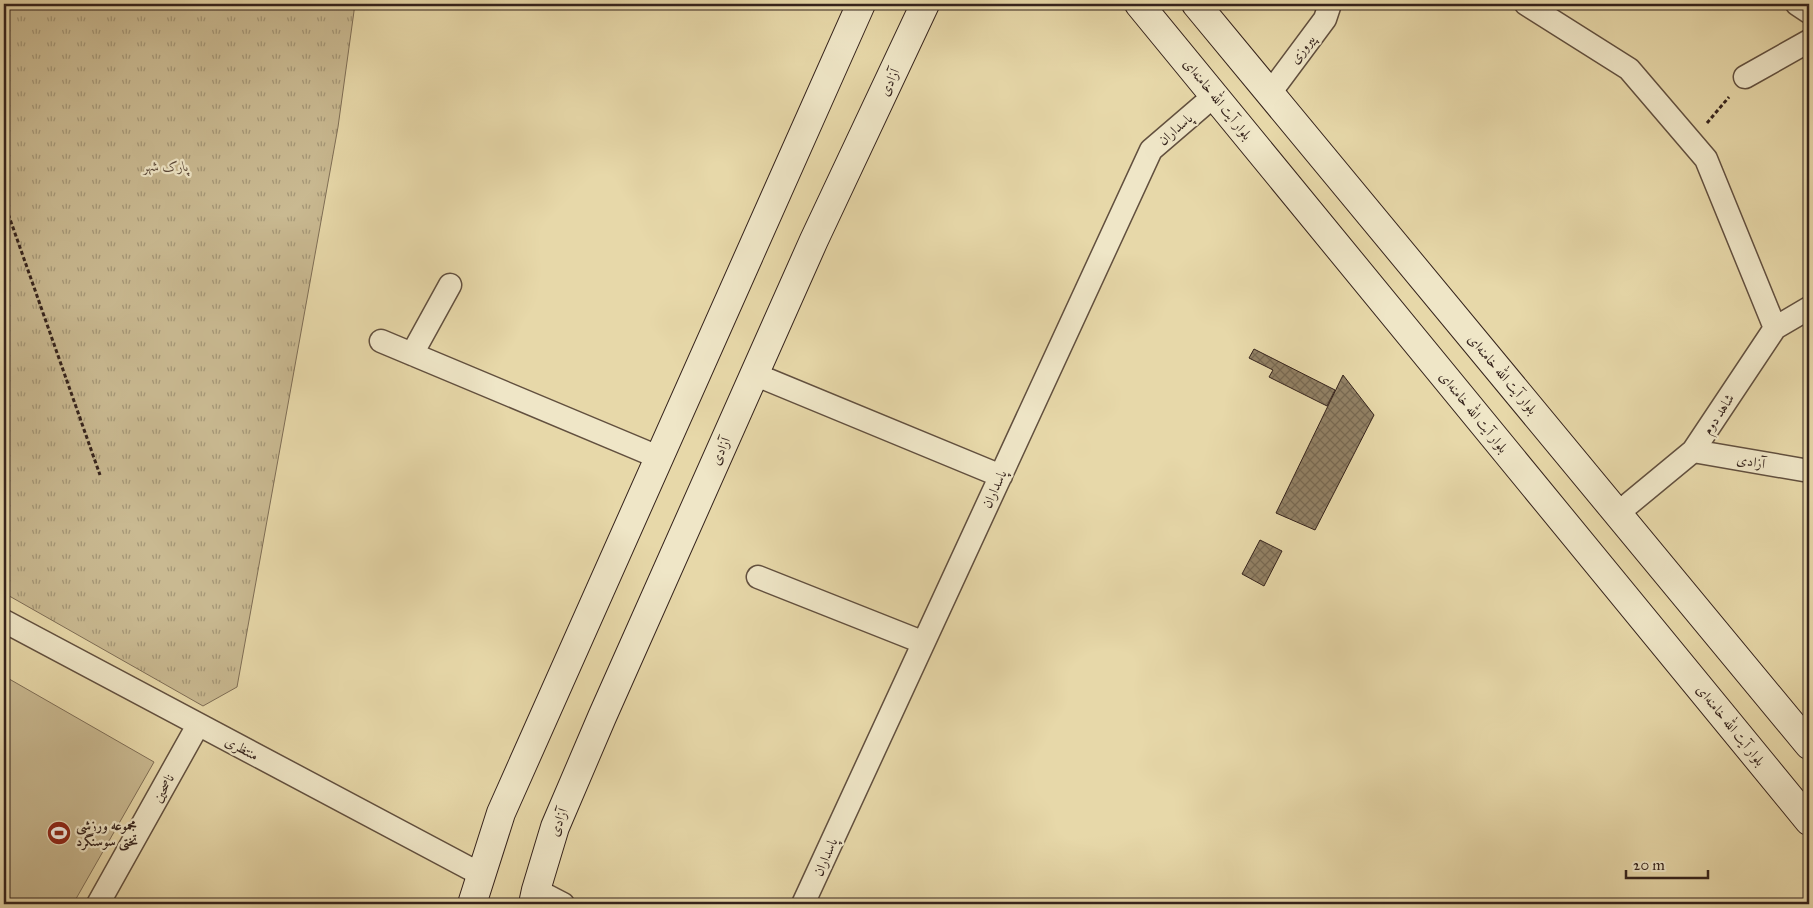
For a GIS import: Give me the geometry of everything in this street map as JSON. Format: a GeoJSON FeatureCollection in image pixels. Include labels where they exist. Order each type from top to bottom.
{"type":"FeatureCollection","features":[{"type":"Feature","properties":{"kind":"main road"},"geometry":{"type":"LineString","coordinates":[[472,904],[501,813],[861,4]]}},
{"type":"Feature","properties":{"kind":"main road","name":"بلوار آیت الله خامنه‌ای"},"geometry":{"type":"LineString","coordinates":[[1139,4],[1809,821]]}},
{"type":"Feature","properties":{"kind":"main road","name":"بلوار آیت‌ الله خامنه‌ای"},"geometry":{"type":"LineString","coordinates":[[1196,4],[1809,745]]}},
{"type":"Feature","properties":{"kind":"main road","name":"آزادی"},"geometry":{"type":"LineString","coordinates":[[534,897],[555,827],[754,374],[925,6]]}},
{"type":"Feature","properties":{"kind":"street","name":"پیروزی"},"geometry":{"type":"LineString","coordinates":[[1270,93],[1325,19],[1330,4]]}},
{"type":"Feature","properties":{"kind":"street"},"geometry":{"type":"LineString","coordinates":[[1526,4],[1629,69],[1706,159],[1775,328]]}},
{"type":"Feature","properties":{"kind":"street"},"geometry":{"type":"LineString","coordinates":[[1797,4],[1809,12]]}},
{"type":"Feature","properties":{"kind":"street"},"geometry":{"type":"LineString","coordinates":[[1745,77],[1809,41]]}},
{"type":"Feature","properties":{"kind":"street","name":"پاسداران"},"geometry":{"type":"LineString","coordinates":[[803,904],[922,642],[1152,150],[1214,95]]}},
{"type":"Feature","properties":{"kind":"street"},"geometry":{"type":"LineString","coordinates":[[412,354],[450,285]]}},
{"type":"Feature","properties":{"kind":"street","name":"شاهد دوم"},"geometry":{"type":"LineString","coordinates":[[1618,513],[1693,451],[1775,328],[1809,308]]}},
{"type":"Feature","properties":{"kind":"street"},"geometry":{"type":"LineString","coordinates":[[381,341],[658,457]]}},
{"type":"Feature","properties":{"kind":"street"},"geometry":{"type":"LineString","coordinates":[[754,374],[1000,476]]}},
{"type":"Feature","properties":{"kind":"street","name":"آزادی"},"geometry":{"type":"LineString","coordinates":[[1693,451],[1809,471]]}},
{"type":"Feature","properties":{"kind":"street"},"geometry":{"type":"LineString","coordinates":[[758,577],[922,642]]}},
{"type":"Feature","properties":{"kind":"street","name":"منتظری"},"geometry":{"type":"LineString","coordinates":[[4,621],[480,874]]}},
{"type":"Feature","properties":{"kind":"street","name":"ناصحین"},"geometry":{"type":"LineString","coordinates":[[98,904],[198,725]]}},
{"type":"Feature","properties":{"kind":"street"},"geometry":{"type":"LineString","coordinates":[[534,897],[564,904]]}},
{"type":"Feature","properties":{"kind":"path"},"geometry":{"type":"LineString","coordinates":[[1691,142],[1745,77]]}},
{"type":"Feature","properties":{"kind":"path"},"geometry":{"type":"LineString","coordinates":[[4,202],[100,475]]}},
{"type":"Feature","properties":{"kind":"green space","name":"پارک شهر"},"geometry":{"type":"Polygon","coordinates":[[[4,4],[355,4],[338,127],[237,687],[203,706],[4,593],[4,4]]]}},
{"type":"Feature","properties":{"kind":"green space","name":"مجموعه ورزشی تختی سوسنگرد"},"geometry":{"type":"Polygon","coordinates":[[[4,676],[154,762],[73,904],[4,904],[4,676]]]}},
{"type":"Feature","properties":{"kind":"building"},"geometry":{"type":"Polygon","coordinates":[[[1254,349],[1335,390],[1327,406],[1269,377],[1273,370],[1249,358],[1254,349]]]}},
{"type":"Feature","properties":{"kind":"building"},"geometry":{"type":"Polygon","coordinates":[[[1343,375],[1374,415],[1315,530],[1276,513],[1343,375]]]}},
{"type":"Feature","properties":{"kind":"building"},"geometry":{"type":"Polygon","coordinates":[[[1260,540],[1282,551],[1264,586],[1242,574],[1260,540]]]}},
{"type":"Feature","properties":{"kind":"place","name":"مجموعه ورزشی تختی سوسنگرد"},"geometry":{"type":"Point","coordinates":[59,833]}}]}
